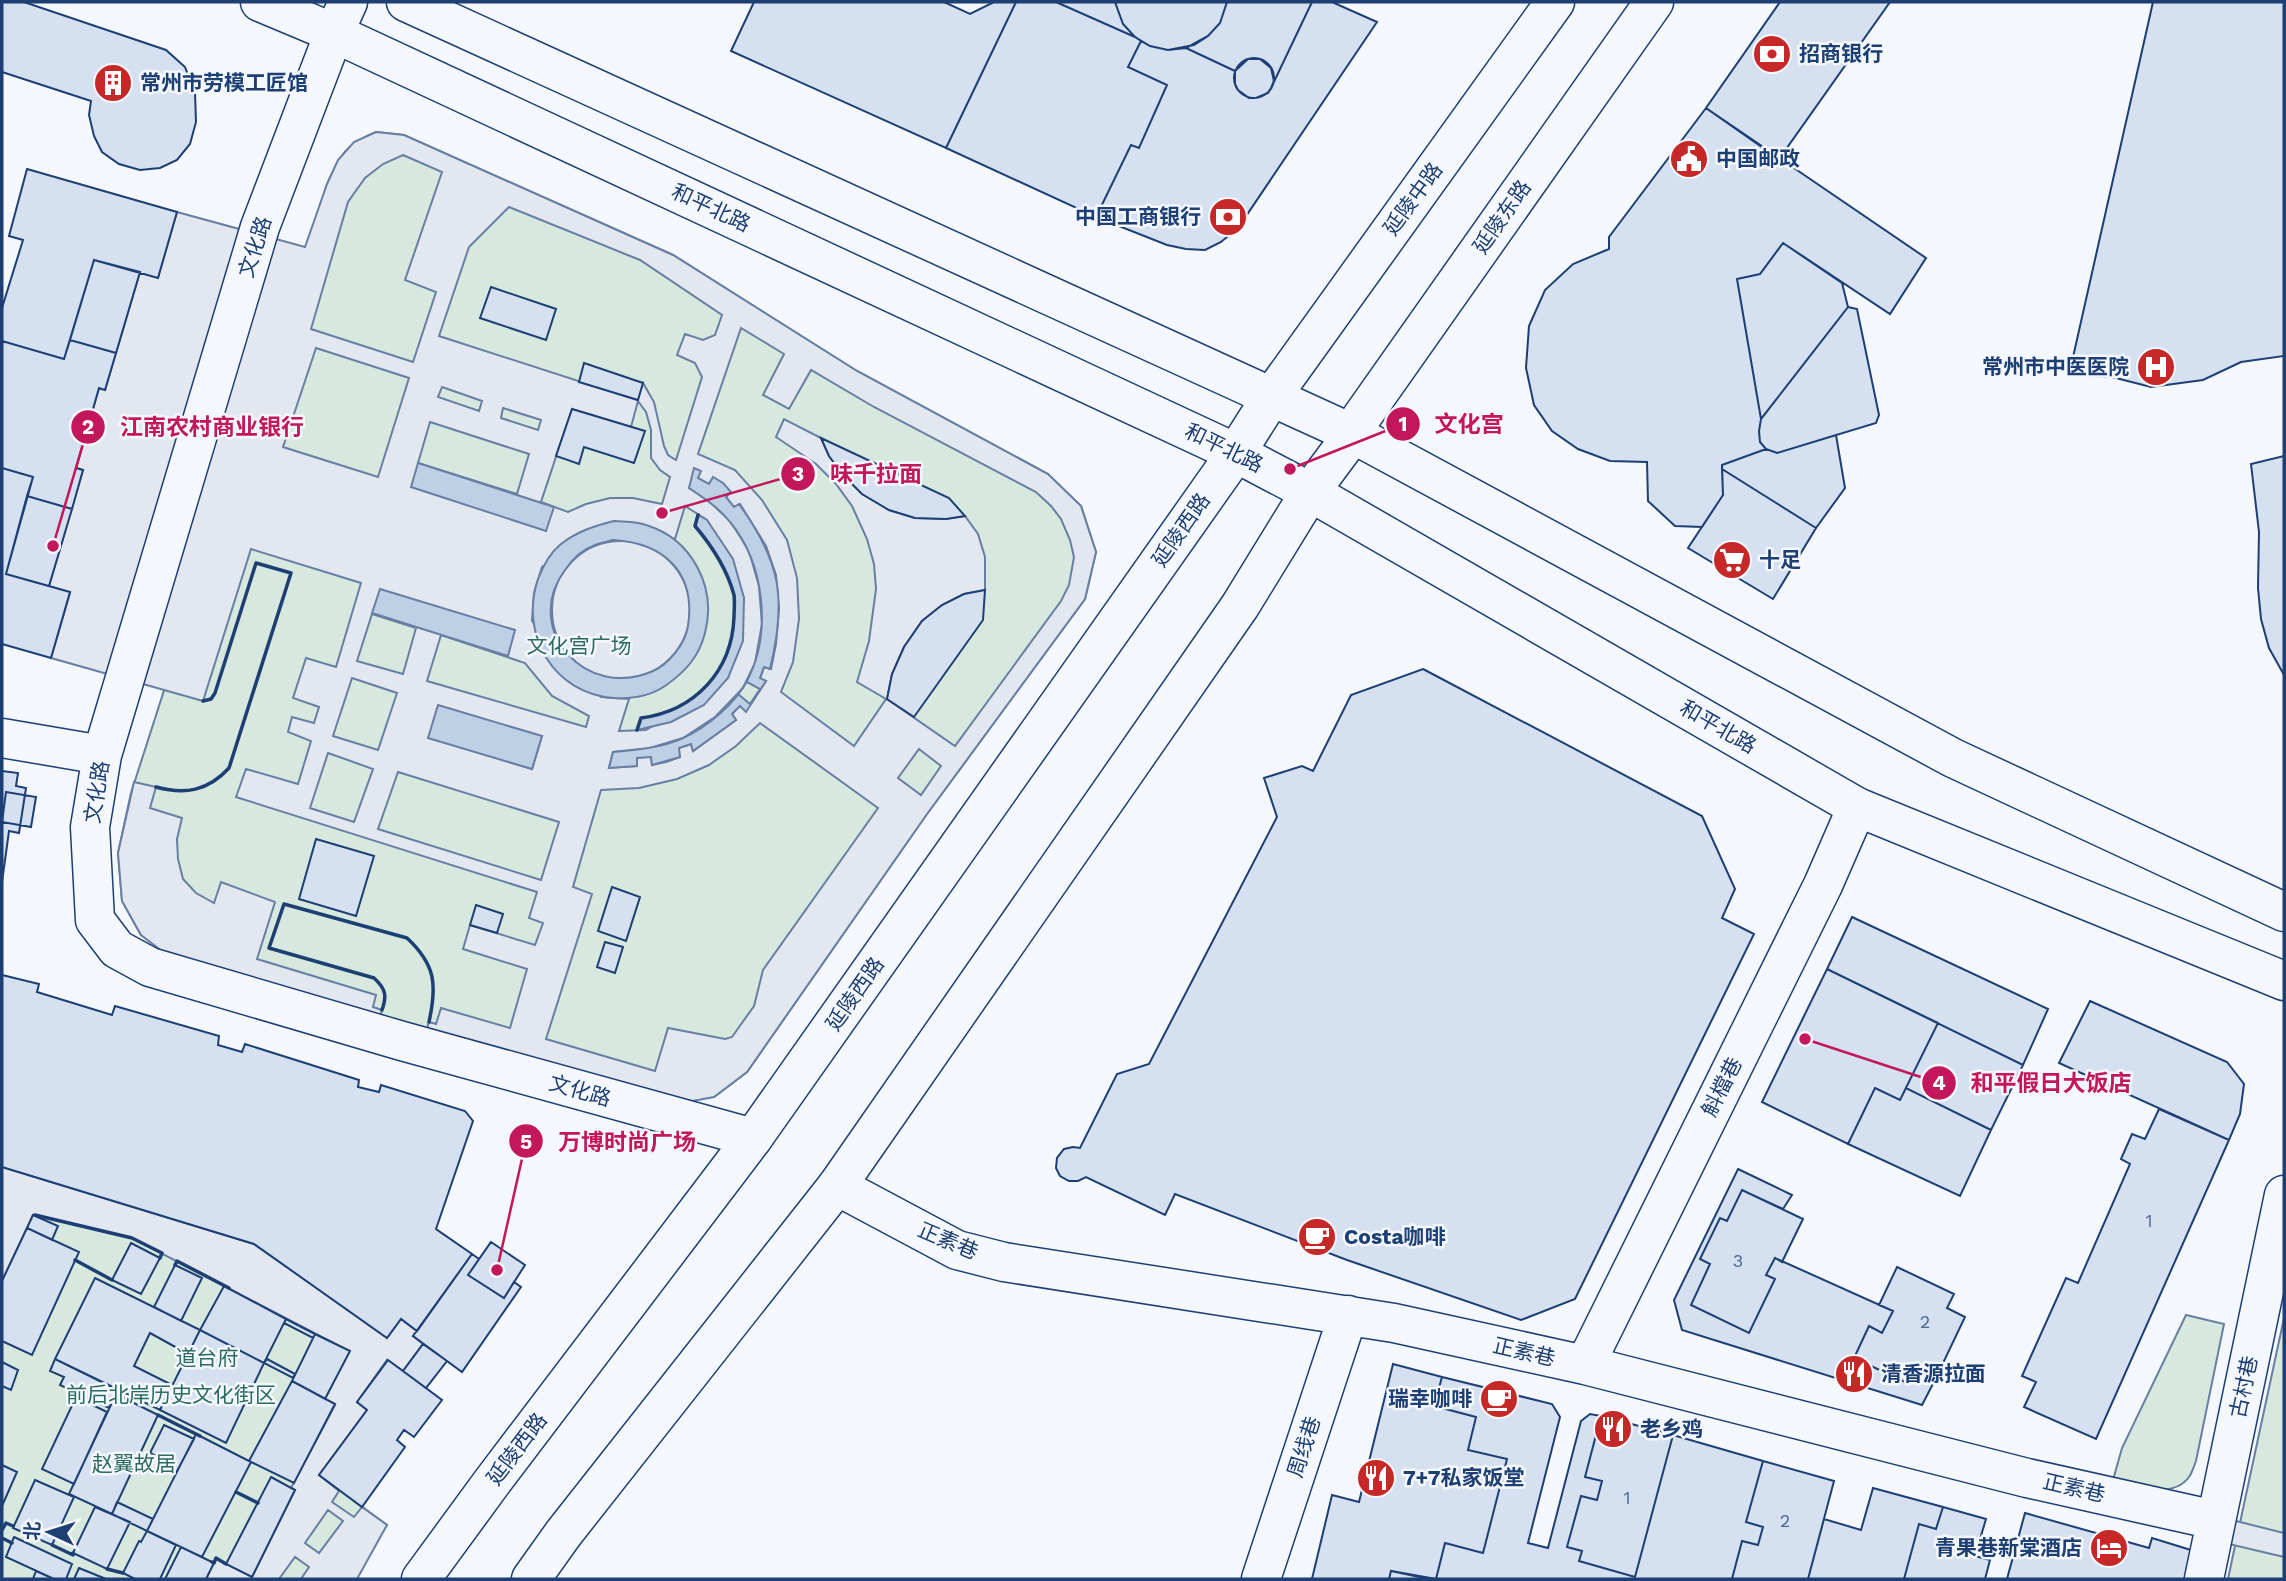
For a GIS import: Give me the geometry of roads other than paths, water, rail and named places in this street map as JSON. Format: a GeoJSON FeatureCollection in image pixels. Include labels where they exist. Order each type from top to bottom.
{"type":"FeatureCollection","features":[{"type":"Feature","properties":{"kind":"main road","name":"和平北路"},"geometry":{"type":"LineString","coordinates":[[260,2],[341,17],[1236,453],[1310,492],[1857,807],[2284,981]]}},
{"type":"Feature","properties":{"kind":"main road"},"geometry":{"type":"LineString","coordinates":[[406,2],[1353,434],[1953,758],[2284,912]]}},
{"type":"Feature","properties":{"kind":"main road","name":"延陵中路"},"geometry":{"type":"LineString","coordinates":[[1272,396],[1555,2]]}},
{"type":"Feature","properties":{"kind":"main road","name":"延陵东路"},"geometry":{"type":"LineString","coordinates":[[1353,434],[1361,418],[1654,2]]}},
{"type":"Feature","properties":{"kind":"main road","name":"文化路"},"geometry":{"type":"LineString","coordinates":[[341,17],[260,227],[102,755],[90,827],[95,920],[117,949],[149,967],[416,1045],[753,1138]]}},
{"type":"Feature","properties":{"kind":"main road","name":"延陵西路"},"geometry":{"type":"LineString","coordinates":[[421,1579],[753,1138],[1236,453],[1272,396]]}},
{"type":"Feature","properties":{"kind":"main road"},"geometry":{"type":"LineString","coordinates":[[531,1579],[563,1534],[837,1186],[1240,606],[1310,492],[1353,434]]}},
{"type":"Feature","properties":{"kind":"main road"},"geometry":{"type":"LineString","coordinates":[[2,738],[102,755]]}},
{"type":"Feature","properties":{"kind":"main road","name":"斛檔巷"},"geometry":{"type":"LineString","coordinates":[[1585,1365],[1824,885],[1857,807]]}},
{"type":"Feature","properties":{"kind":"main road","name":"正素巷"},"geometry":{"type":"LineString","coordinates":[[837,1186],[957,1250],[992,1259],[1394,1322],[1585,1365],[2027,1478],[2215,1520]]}},
{"type":"Feature","properties":{"kind":"main road","name":"古村巷"},"geometry":{"type":"LineString","coordinates":[[2204,1579],[2284,1195]]}},
{"type":"Feature","properties":{"kind":"main road","name":"周线巷"},"geometry":{"type":"LineString","coordinates":[[1261,1579],[1348,1315]]}},
{"type":"Feature","properties":{"kind":"water"},"geometry":{"type":"Polygon","coordinates":[[[418,463],[554,507],[546,531],[411,487],[418,463]]]}},
{"type":"Feature","properties":{"kind":"water"},"geometry":{"type":"Polygon","coordinates":[[[694,468],[701,471],[698,478],[709,484],[713,477],[723,483],[731,492],[726,497],[734,507],[739,504],[764,544],[777,582],[779,601],[770,669],[764,667],[760,678],[766,681],[746,712],[740,706],[732,714],[736,720],[693,751],[691,744],[679,748],[680,757],[652,765],[651,757],[637,758],[637,766],[609,768],[613,752],[656,747],[681,739],[710,722],[738,694],[750,704],[760,689],[747,682],[744,686],[756,660],[762,619],[761,598],[751,557],[726,517],[689,488],[694,468]]]}},
{"type":"Feature","properties":{"kind":"water"},"geometry":{"type":"Polygon","coordinates":[[[698,515],[707,520],[733,559],[744,598],[743,641],[728,678],[704,705],[671,722],[637,730],[641,718],[678,707],[707,685],[718,671],[732,637],[734,595],[718,558],[695,526],[698,515]]]}},
{"type":"Feature","properties":{"kind":"water"},"geometry":{"type":"Polygon","coordinates":[[[614,521],[642,524],[676,541],[697,567],[704,582],[707,599],[705,633],[690,663],[665,686],[634,697],[614,698],[593,694],[574,686],[546,658],[533,621],[533,600],[538,579],[551,555],[561,544],[574,536],[614,521]],[[613,540],[585,550],[565,570],[553,593],[551,615],[556,636],[567,654],[584,668],[605,676],[628,678],[659,668],[680,646],[688,626],[687,591],[673,564],[648,547],[613,540]]]}},
{"type":"Feature","properties":{"kind":"water"},"geometry":{"type":"Polygon","coordinates":[[[380,589],[515,630],[508,656],[372,613],[380,589]]]}},
{"type":"Feature","properties":{"kind":"water"},"geometry":{"type":"Polygon","coordinates":[[[438,705],[542,736],[532,769],[428,738],[438,705]]]}},
{"type":"Feature","properties":{"kind":"place","name":"招商银行"},"geometry":{"type":"Point","coordinates":[1772,54]}},
{"type":"Feature","properties":{"kind":"place","name":"常州市劳模工匠馆"},"geometry":{"type":"Point","coordinates":[113,83]}},
{"type":"Feature","properties":{"kind":"place","name":"中国邮政"},"geometry":{"type":"Point","coordinates":[1689,159]}},
{"type":"Feature","properties":{"kind":"place","name":"中国工商银行"},"geometry":{"type":"Point","coordinates":[1228,217]}},
{"type":"Feature","properties":{"kind":"place","name":"常州市中医医院"},"geometry":{"type":"Point","coordinates":[2156,367]}},
{"type":"Feature","properties":{"kind":"place","name":"文化宫"},"geometry":{"type":"Point","coordinates":[1290,469]}},
{"type":"Feature","properties":{"kind":"place","name":"味千拉面"},"geometry":{"type":"Point","coordinates":[662,513]}},
{"type":"Feature","properties":{"kind":"place","name":"江南农村商业银行"},"geometry":{"type":"Point","coordinates":[53,546]}},
{"type":"Feature","properties":{"kind":"place","name":"十足"},"geometry":{"type":"Point","coordinates":[1732,560]}},
{"type":"Feature","properties":{"kind":"place","name":"和平假日大饭店"},"geometry":{"type":"Point","coordinates":[1805,1039]}},
{"type":"Feature","properties":{"kind":"place","name":"Costa咖啡"},"geometry":{"type":"Point","coordinates":[1317,1237]}},
{"type":"Feature","properties":{"kind":"place","name":"万博时尚广场"},"geometry":{"type":"Point","coordinates":[497,1270]}},
{"type":"Feature","properties":{"kind":"place","name":"清香源拉面"},"geometry":{"type":"Point","coordinates":[1854,1374]}},
{"type":"Feature","properties":{"kind":"place","name":"瑞幸咖啡"},"geometry":{"type":"Point","coordinates":[1499,1399]}},
{"type":"Feature","properties":{"kind":"place","name":"老乡鸡"},"geometry":{"type":"Point","coordinates":[1613,1429]}},
{"type":"Feature","properties":{"kind":"place","name":"7+7私家饭堂"},"geometry":{"type":"Point","coordinates":[1376,1478]}},
{"type":"Feature","properties":{"kind":"place","name":"青果巷新棠酒店"},"geometry":{"type":"Point","coordinates":[2109,1548]}},
{"type":"Feature","properties":{"kind":"park label","name":"文化宫广场"},"geometry":{"type":"Point","coordinates":[579,646]}},
{"type":"Feature","properties":{"kind":"park label","name":"道台府"},"geometry":{"type":"Point","coordinates":[207,1358]}},
{"type":"Feature","properties":{"kind":"park label","name":"前后北岸历史文化街区"},"geometry":{"type":"Point","coordinates":[171,1395]}},
{"type":"Feature","properties":{"kind":"park label","name":"赵翼故居"},"geometry":{"type":"Point","coordinates":[134,1464]}}]}
